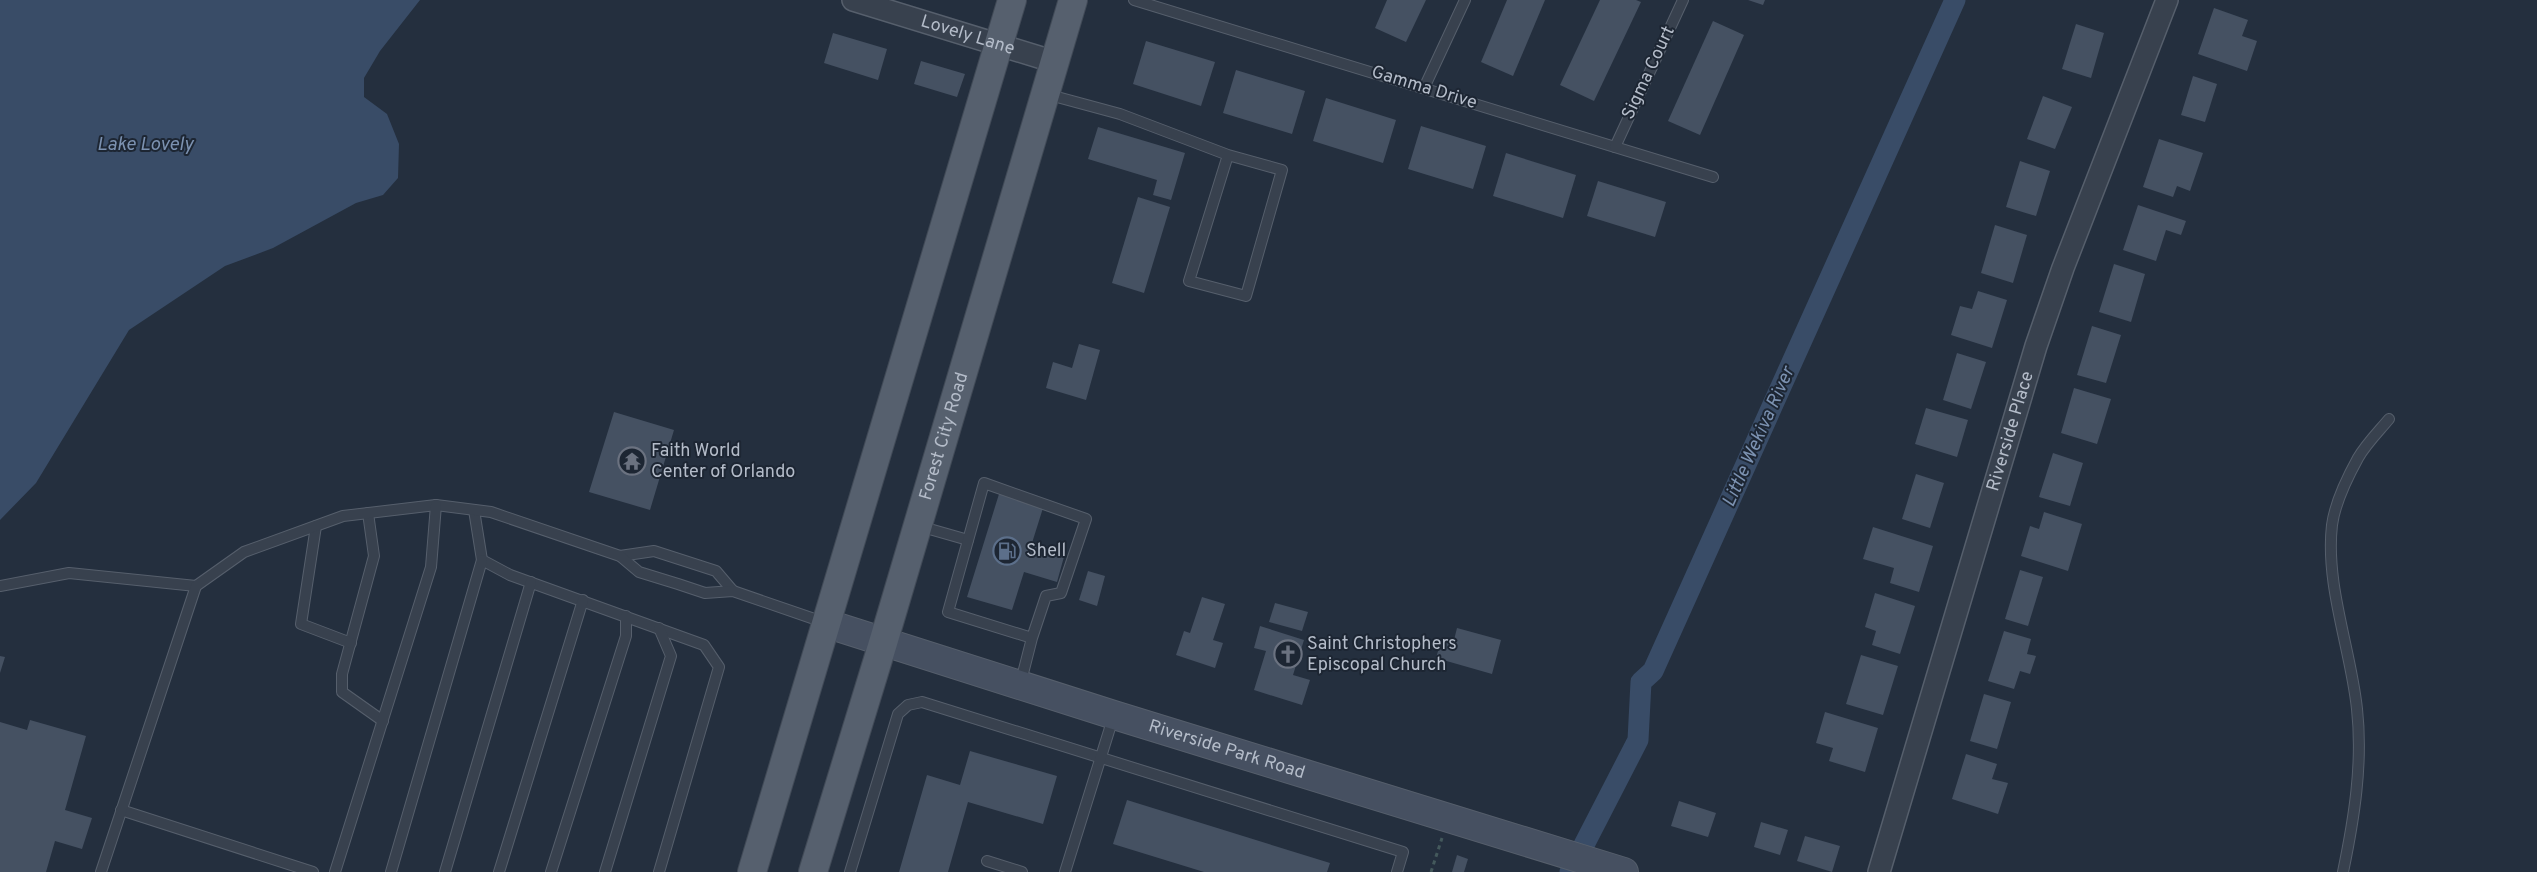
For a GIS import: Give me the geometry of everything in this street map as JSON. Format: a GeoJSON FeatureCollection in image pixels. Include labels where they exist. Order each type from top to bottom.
{"type":"FeatureCollection","features":[{"type":"Feature","properties":{"kind":"main road"},"geometry":{"type":"LineString","coordinates":[[752,872],[828,624],[1012,0]]}},
{"type":"Feature","properties":{"kind":"main road","name":"Forest City Road"},"geometry":{"type":"LineString","coordinates":[[813,872],[883,643],[1073,0]]}},
{"type":"Feature","properties":{"kind":"street","name":"Lovely Lane"},"geometry":{"type":"LineString","coordinates":[[853,0],[1055,62]]}},
{"type":"Feature","properties":{"kind":"street","name":"Riverside Place"},"geometry":{"type":"LineString","coordinates":[[1879,872],[2036,346],[2063,268],[2167,0]]}},
{"type":"Feature","properties":{"kind":"street","name":"Riverside Park Road"},"geometry":{"type":"LineString","coordinates":[[828,624],[1020,686],[1449,816],[1624,872]]}},
{"type":"Feature","properties":{"kind":"lane","name":"Gamma Drive"},"geometry":{"type":"LineString","coordinates":[[1134,0],[1714,177]]}},
{"type":"Feature","properties":{"kind":"lane"},"geometry":{"type":"LineString","coordinates":[[1424,88],[1465,0]]}},
{"type":"Feature","properties":{"kind":"lane","name":"Sigma Court"},"geometry":{"type":"LineString","coordinates":[[1615,147],[1683,0]]}},
{"type":"Feature","properties":{"kind":"lane"},"geometry":{"type":"LineString","coordinates":[[1045,93],[1120,114],[1228,155],[1282,170],[1246,296],[1189,281],[1228,155]]}},
{"type":"Feature","properties":{"kind":"lane"},"geometry":{"type":"LineString","coordinates":[[2343,872],[2352,828],[2357,779],[2357,710],[2334,579],[2331,549],[2332,524],[2340,495],[2359,456],[2389,419]]}},
{"type":"Feature","properties":{"kind":"lane"},"geometry":{"type":"LineString","coordinates":[[1020,686],[1032,638],[1046,596],[1061,593],[1086,519],[984,484],[948,612],[1032,638]]}},
{"type":"Feature","properties":{"kind":"lane"},"geometry":{"type":"LineString","coordinates":[[101,872],[196,586],[244,552],[343,516],[436,505],[491,512],[620,556],[639,572],[705,593],[733,591],[828,624]]}},
{"type":"Feature","properties":{"kind":"lane"},"geometry":{"type":"LineString","coordinates":[[336,872],[431,567],[436,505]]}},
{"type":"Feature","properties":{"kind":"lane"},"geometry":{"type":"LineString","coordinates":[[390,872],[482,560],[474,510]]}},
{"type":"Feature","properties":{"kind":"lane"},"geometry":{"type":"LineString","coordinates":[[368,513],[374,556],[342,674],[342,692],[383,721]]}},
{"type":"Feature","properties":{"kind":"lane"},"geometry":{"type":"LineString","coordinates":[[917,525],[968,540]]}},
{"type":"Feature","properties":{"kind":"lane"},"geometry":{"type":"LineString","coordinates":[[316,526],[301,624],[350,643]]}},
{"type":"Feature","properties":{"kind":"lane"},"geometry":{"type":"LineString","coordinates":[[620,556],[654,550],[716,571],[733,591]]}},
{"type":"Feature","properties":{"kind":"lane"},"geometry":{"type":"LineString","coordinates":[[482,560],[510,575],[704,645],[719,668],[659,872]]}},
{"type":"Feature","properties":{"kind":"lane"},"geometry":{"type":"LineString","coordinates":[[0,586],[70,573],[196,586]]}},
{"type":"Feature","properties":{"kind":"lane"},"geometry":{"type":"LineString","coordinates":[[445,872],[532,582]]}},
{"type":"Feature","properties":{"kind":"lane"},"geometry":{"type":"LineString","coordinates":[[499,872],[583,600]]}},
{"type":"Feature","properties":{"kind":"lane"},"geometry":{"type":"LineString","coordinates":[[551,872],[626,636],[626,616]]}},
{"type":"Feature","properties":{"kind":"lane"},"geometry":{"type":"LineString","coordinates":[[606,872],[671,656],[659,628]]}},
{"type":"Feature","properties":{"kind":"lane"},"geometry":{"type":"LineString","coordinates":[[850,872],[898,714],[908,705],[922,702],[1403,852],[1397,872]]}},
{"type":"Feature","properties":{"kind":"lane"},"geometry":{"type":"LineString","coordinates":[[1065,872],[1114,715]]}},
{"type":"Feature","properties":{"kind":"lane"},"geometry":{"type":"LineString","coordinates":[[121,810],[313,872]]}},
{"type":"Feature","properties":{"kind":"lane"},"geometry":{"type":"LineString","coordinates":[[987,861],[1022,872]]}},
{"type":"Feature","properties":{"kind":"path"},"geometry":{"type":"LineString","coordinates":[[1431,872],[1449,816]]}},
{"type":"Feature","properties":{"kind":"water","name":"Lake Lovely"},"geometry":{"type":"Polygon","coordinates":[[[0,0],[420,0],[380,51],[364,78],[364,97],[387,114],[399,144],[398,178],[383,195],[356,203],[273,248],[225,266],[129,330],[36,483],[0,520],[0,0]]]}},
{"type":"Feature","properties":{"kind":"building"},"geometry":{"type":"Polygon","coordinates":[[[1387,0],[1426,0],[1406,42],[1375,28],[1387,0]]]}},
{"type":"Feature","properties":{"kind":"building"},"geometry":{"type":"Polygon","coordinates":[[[1507,0],[1545,0],[1513,76],[1481,62],[1507,0]]]}},
{"type":"Feature","properties":{"kind":"building"},"geometry":{"type":"Polygon","coordinates":[[[1600,0],[1636,0],[1641,2],[1594,101],[1560,85],[1600,0]]]}},
{"type":"Feature","properties":{"kind":"building"},"geometry":{"type":"Polygon","coordinates":[[[1748,0],[1765,0],[1763,5],[1748,0]]]}},
{"type":"Feature","properties":{"kind":"building"},"geometry":{"type":"Polygon","coordinates":[[[2214,8],[2248,20],[2242,36],[2257,41],[2247,71],[2198,54],[2214,8]]]}},
{"type":"Feature","properties":{"kind":"building"},"geometry":{"type":"Polygon","coordinates":[[[1713,21],[1744,35],[1700,135],[1668,121],[1713,21]]]}},
{"type":"Feature","properties":{"kind":"building"},"geometry":{"type":"Polygon","coordinates":[[[2076,24],[2104,33],[2091,78],[2062,69],[2076,24]]]}},
{"type":"Feature","properties":{"kind":"building"},"geometry":{"type":"Polygon","coordinates":[[[833,33],[887,49],[878,80],[824,63],[833,33]]]}},
{"type":"Feature","properties":{"kind":"building"},"geometry":{"type":"Polygon","coordinates":[[[1146,41],[1215,62],[1201,106],[1133,84],[1146,41]]]}},
{"type":"Feature","properties":{"kind":"building"},"geometry":{"type":"Polygon","coordinates":[[[921,61],[965,74],[957,97],[914,84],[921,61]]]}},
{"type":"Feature","properties":{"kind":"building"},"geometry":{"type":"Polygon","coordinates":[[[1236,70],[1305,91],[1292,134],[1223,113],[1236,70]]]}},
{"type":"Feature","properties":{"kind":"building"},"geometry":{"type":"Polygon","coordinates":[[[2193,76],[2217,84],[2205,122],[2181,115],[2193,76]]]}},
{"type":"Feature","properties":{"kind":"building"},"geometry":{"type":"Polygon","coordinates":[[[2043,96],[2072,107],[2055,149],[2027,139],[2043,96]]]}},
{"type":"Feature","properties":{"kind":"building"},"geometry":{"type":"Polygon","coordinates":[[[1326,98],[1396,120],[1383,163],[1313,141],[1326,98]]]}},
{"type":"Feature","properties":{"kind":"building"},"geometry":{"type":"Polygon","coordinates":[[[1421,126],[1486,146],[1473,189],[1408,169],[1421,126]]]}},
{"type":"Feature","properties":{"kind":"building"},"geometry":{"type":"Polygon","coordinates":[[[1098,127],[1185,153],[1171,200],[1153,195],[1157,180],[1088,159],[1098,127]]]}},
{"type":"Feature","properties":{"kind":"building"},"geometry":{"type":"Polygon","coordinates":[[[2159,139],[2203,153],[2190,191],[2177,186],[2173,197],[2143,187],[2159,139]]]}},
{"type":"Feature","properties":{"kind":"building"},"geometry":{"type":"Polygon","coordinates":[[[1506,153],[1576,175],[1563,218],[1493,196],[1506,153]]]}},
{"type":"Feature","properties":{"kind":"building"},"geometry":{"type":"Polygon","coordinates":[[[2020,161],[2050,171],[2036,216],[2006,207],[2020,161]]]}},
{"type":"Feature","properties":{"kind":"building"},"geometry":{"type":"Polygon","coordinates":[[[1598,181],[1666,202],[1655,237],[1587,216],[1598,181]]]}},
{"type":"Feature","properties":{"kind":"building"},"geometry":{"type":"Polygon","coordinates":[[[1138,197],[1170,207],[1144,293],[1112,283],[1138,197]]]}},
{"type":"Feature","properties":{"kind":"building"},"geometry":{"type":"Polygon","coordinates":[[[2138,205],[2186,221],[2181,235],[2166,230],[2156,261],[2123,250],[2138,205]]]}},
{"type":"Feature","properties":{"kind":"building"},"geometry":{"type":"Polygon","coordinates":[[[1995,225],[2027,235],[2013,283],[1981,273],[1995,225]]]}},
{"type":"Feature","properties":{"kind":"building"},"geometry":{"type":"Polygon","coordinates":[[[2114,264],[2145,274],[2131,322],[2099,312],[2114,264]]]}},
{"type":"Feature","properties":{"kind":"building"},"geometry":{"type":"Polygon","coordinates":[[[1978,291],[2007,300],[1992,348],[1951,335],[1960,306],[1972,309],[1978,291]]]}},
{"type":"Feature","properties":{"kind":"building"},"geometry":{"type":"Polygon","coordinates":[[[2092,326],[2121,335],[2106,383],[2077,375],[2092,326]]]}},
{"type":"Feature","properties":{"kind":"building"},"geometry":{"type":"Polygon","coordinates":[[[1079,344],[1100,350],[1086,400],[1046,388],[1053,362],[1072,368],[1079,344]]]}},
{"type":"Feature","properties":{"kind":"building"},"geometry":{"type":"Polygon","coordinates":[[[1957,353],[1986,362],[1971,409],[1943,400],[1957,353]]]}},
{"type":"Feature","properties":{"kind":"building"},"geometry":{"type":"Polygon","coordinates":[[[2074,388],[2111,399],[2097,444],[2061,433],[2074,388]]]}},
{"type":"Feature","properties":{"kind":"building"},"geometry":{"type":"Polygon","coordinates":[[[1926,408],[1968,420],[1957,457],[1915,444],[1926,408]]]}},
{"type":"Feature","properties":{"kind":"building","name":"Faith World Center of Orlando"},"geometry":{"type":"Polygon","coordinates":[[[614,412],[674,430],[650,510],[589,492],[614,412]]]}},
{"type":"Feature","properties":{"kind":"building"},"geometry":{"type":"Polygon","coordinates":[[[2053,453],[2083,463],[2070,506],[2039,497],[2053,453]]]}},
{"type":"Feature","properties":{"kind":"building"},"geometry":{"type":"Polygon","coordinates":[[[1916,474],[1944,483],[1930,528],[1902,519],[1916,474]]]}},
{"type":"Feature","properties":{"kind":"building"},"geometry":{"type":"Polygon","coordinates":[[[999,494],[1043,508],[1032,543],[1065,553],[1057,582],[1024,572],[1012,610],[967,597],[999,494]]]}},
{"type":"Feature","properties":{"kind":"building"},"geometry":{"type":"Polygon","coordinates":[[[2044,512],[2082,524],[2068,571],[2021,556],[2030,526],[2039,529],[2044,512]]]}},
{"type":"Feature","properties":{"kind":"building"},"geometry":{"type":"Polygon","coordinates":[[[1873,527],[1933,546],[1919,592],[1890,583],[1894,568],[1863,559],[1873,527]]]}},
{"type":"Feature","properties":{"kind":"building"},"geometry":{"type":"Polygon","coordinates":[[[2020,570],[2043,577],[2028,626],[2005,619],[2020,570]]]}},
{"type":"Feature","properties":{"kind":"building"},"geometry":{"type":"Polygon","coordinates":[[[1088,571],[1105,576],[1097,606],[1079,600],[1088,571]]]}},
{"type":"Feature","properties":{"kind":"building"},"geometry":{"type":"Polygon","coordinates":[[[1875,593],[1915,606],[1900,654],[1872,645],[1876,631],[1865,627],[1875,593]]]}},
{"type":"Feature","properties":{"kind":"building"},"geometry":{"type":"Polygon","coordinates":[[[1202,597],[1225,604],[1213,640],[1223,643],[1215,668],[1176,655],[1184,631],[1190,633],[1202,597]]]}},
{"type":"Feature","properties":{"kind":"building"},"geometry":{"type":"Polygon","coordinates":[[[1275,603],[1308,612],[1302,631],[1269,622],[1275,603]]]}},
{"type":"Feature","properties":{"kind":"building"},"geometry":{"type":"Polygon","coordinates":[[[1260,626],[1304,640],[1293,675],[1310,680],[1302,705],[1254,690],[1266,651],[1254,648],[1260,626]]]}},
{"type":"Feature","properties":{"kind":"building"},"geometry":{"type":"Polygon","coordinates":[[[1457,628],[1501,640],[1492,674],[1436,658],[1441,641],[1453,644],[1457,628]]]}},
{"type":"Feature","properties":{"kind":"building"},"geometry":{"type":"Polygon","coordinates":[[[2004,631],[2031,639],[2027,654],[2036,656],[2030,674],[2020,671],[2014,689],[1988,681],[2004,631]]]}},
{"type":"Feature","properties":{"kind":"building"},"geometry":{"type":"Polygon","coordinates":[[[1861,655],[1898,666],[1883,715],[1846,704],[1861,655]]]}},
{"type":"Feature","properties":{"kind":"building"},"geometry":{"type":"Polygon","coordinates":[[[0,656],[5,657],[0,673],[0,656]]]}},
{"type":"Feature","properties":{"kind":"building"},"geometry":{"type":"Polygon","coordinates":[[[1984,694],[2011,702],[1997,749],[1970,741],[1984,694]]]}},
{"type":"Feature","properties":{"kind":"building"},"geometry":{"type":"Polygon","coordinates":[[[1825,712],[1878,728],[1865,772],[1829,761],[1833,748],[1816,743],[1825,712]]]}},
{"type":"Feature","properties":{"kind":"building"},"geometry":{"type":"Polygon","coordinates":[[[30,720],[86,736],[65,810],[92,818],[82,849],[55,841],[46,872],[0,872],[0,722],[27,730],[30,720]]]}},
{"type":"Feature","properties":{"kind":"building"},"geometry":{"type":"Polygon","coordinates":[[[970,751],[1057,776],[1043,824],[968,802],[948,872],[899,872],[927,775],[960,785],[970,751]]]}},
{"type":"Feature","properties":{"kind":"building"},"geometry":{"type":"Polygon","coordinates":[[[1966,754],[1997,764],[1992,779],[2008,783],[1998,814],[1952,799],[1966,754]]]}},
{"type":"Feature","properties":{"kind":"building"},"geometry":{"type":"Polygon","coordinates":[[[1127,800],[1330,863],[1327,872],[1204,872],[1113,844],[1127,800]]]}},
{"type":"Feature","properties":{"kind":"building"},"geometry":{"type":"Polygon","coordinates":[[[1679,801],[1716,813],[1708,837],[1671,826],[1679,801]]]}},
{"type":"Feature","properties":{"kind":"building"},"geometry":{"type":"Polygon","coordinates":[[[1761,822],[1788,830],[1780,855],[1754,847],[1761,822]]]}},
{"type":"Feature","properties":{"kind":"building"},"geometry":{"type":"Polygon","coordinates":[[[1805,836],[1840,846],[1832,872],[1797,861],[1805,836]]]}},
{"type":"Feature","properties":{"kind":"building"},"geometry":{"type":"Polygon","coordinates":[[[1457,855],[1468,859],[1464,872],[1452,872],[1457,855]]]}},
{"type":"Feature","properties":{"kind":"waterway","name":"Little Wekiva River"},"geometry":{"type":"LineString","coordinates":[[1570,872],[1638,740],[1641,682],[1653,671],[1955,0]]}},
{"type":"Feature","properties":{"kind":"place","name":"Faith World Center of Orlando"},"geometry":{"type":"Point","coordinates":[632,461]}},
{"type":"Feature","properties":{"kind":"place","name":"Shell"},"geometry":{"type":"Point","coordinates":[1007,551]}},
{"type":"Feature","properties":{"kind":"place","name":"Saint Christophers Episcopal Church"},"geometry":{"type":"Point","coordinates":[1288,654]}}]}
